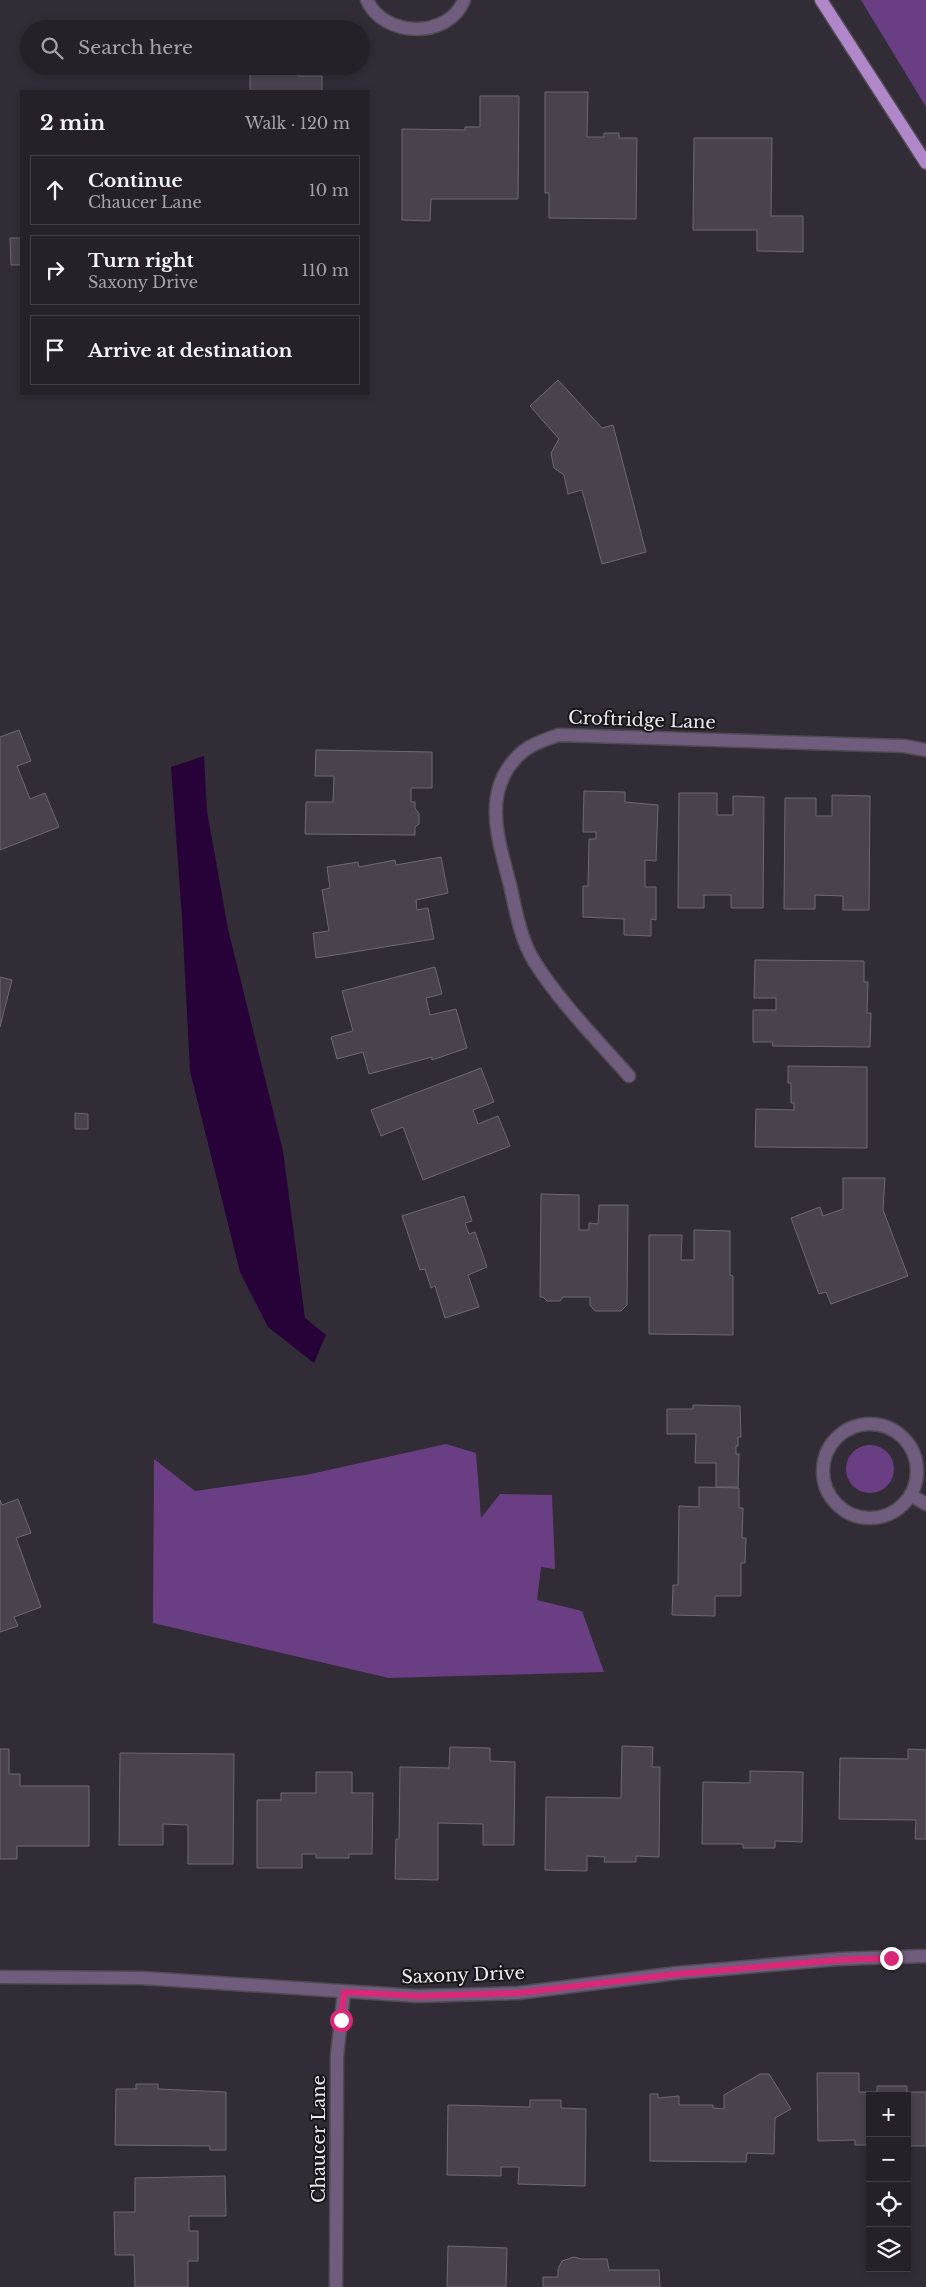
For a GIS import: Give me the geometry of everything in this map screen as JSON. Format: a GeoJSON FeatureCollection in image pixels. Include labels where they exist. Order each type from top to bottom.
{"type":"FeatureCollection","features":[{"type":"Feature","properties":{"kind":"main road"},"geometry":{"type":"LineString","coordinates":[[821,0],[926,164]]}},
{"type":"Feature","properties":{"kind":"street"},"geometry":{"type":"LineString","coordinates":[[367,0],[369,6],[385,21],[405,29],[427,29],[447,20],[464,0]]}},
{"type":"Feature","properties":{"kind":"street","name":"Croftridge Lane"},"geometry":{"type":"LineString","coordinates":[[629,1076],[571,1009],[534,962],[523,939],[498,840],[495,803],[503,775],[518,755],[538,743],[558,735],[904,746],[926,750]]}},
{"type":"Feature","properties":{"kind":"street"},"geometry":{"type":"LineString","coordinates":[[867,1424],[884,1426],[897,1432],[915,1454],[916,1484],[912,1496],[900,1508],[888,1515],[872,1518],[856,1516],[841,1508],[830,1496],[824,1481],[823,1465],[828,1449],[838,1436],[852,1428],[867,1424]]}},
{"type":"Feature","properties":{"kind":"street"},"geometry":{"type":"LineString","coordinates":[[912,1496],[926,1504]]}},
{"type":"Feature","properties":{"kind":"street","name":"Saxony Drive"},"geometry":{"type":"LineString","coordinates":[[0,1977],[142,1978],[418,1996],[518,1993],[686,1973],[838,1960],[926,1956]]}},
{"type":"Feature","properties":{"kind":"street","name":"Chaucer Lane"},"geometry":{"type":"LineString","coordinates":[[336,2287],[337,2056],[344,1992]]}},
{"type":"Feature","properties":{"kind":"shaded area"},"geometry":{"type":"Polygon","coordinates":[[[861,0],[926,0],[926,107],[861,0]]]}},
{"type":"Feature","properties":{"kind":"shaded area"},"geometry":{"type":"Polygon","coordinates":[[[204,756],[207,811],[228,929],[283,1151],[305,1318],[326,1335],[314,1363],[268,1327],[240,1272],[190,1071],[182,917],[171,767],[204,756]]]}},
{"type":"Feature","properties":{"kind":"shaded area"},"geometry":{"type":"Polygon","coordinates":[[[446,1444],[476,1453],[481,1518],[500,1494],[552,1495],[555,1569],[541,1567],[537,1600],[582,1611],[604,1672],[389,1678],[153,1623],[154,1459],[195,1491],[306,1475],[446,1444]]]}},
{"type":"Feature","properties":{"kind":"shaded area"},"geometry":{"type":"Polygon","coordinates":[[[870,1445],[879,1447],[887,1452],[892,1460],[894,1469],[892,1478],[887,1486],[879,1491],[870,1493],[861,1491],[853,1486],[848,1478],[846,1469],[848,1460],[853,1452],[861,1447],[870,1445]]]}},
{"type":"Feature","properties":{"kind":"building"},"geometry":{"type":"Polygon","coordinates":[[[250,75],[322,76],[322,90],[250,90],[250,75]]]}},
{"type":"Feature","properties":{"kind":"building"},"geometry":{"type":"Polygon","coordinates":[[[545,92],[588,92],[587,137],[604,137],[604,133],[619,133],[619,138],[637,138],[636,219],[549,218],[549,193],[545,193],[545,92]]]}},
{"type":"Feature","properties":{"kind":"building"},"geometry":{"type":"Polygon","coordinates":[[[480,96],[519,96],[518,199],[431,199],[430,221],[402,220],[402,129],[465,130],[465,127],[480,127],[480,96]]]}},
{"type":"Feature","properties":{"kind":"building"},"geometry":{"type":"Polygon","coordinates":[[[694,138],[772,138],[771,216],[803,216],[803,252],[757,251],[757,230],[693,230],[694,138]]]}},
{"type":"Feature","properties":{"kind":"building"},"geometry":{"type":"Polygon","coordinates":[[[10,238],[20,238],[20,265],[11,265],[10,238]]]}},
{"type":"Feature","properties":{"kind":"building"},"geometry":{"type":"Polygon","coordinates":[[[558,380],[602,428],[613,425],[646,552],[602,564],[582,490],[568,494],[564,475],[554,468],[551,453],[559,439],[530,406],[558,380]]]}},
{"type":"Feature","properties":{"kind":"building"},"geometry":{"type":"Polygon","coordinates":[[[19,730],[31,761],[17,766],[30,799],[45,793],[59,827],[0,850],[0,737],[19,730]]]}},
{"type":"Feature","properties":{"kind":"building"},"geometry":{"type":"Polygon","coordinates":[[[316,750],[432,752],[432,788],[411,788],[411,802],[415,802],[415,808],[419,814],[419,824],[415,827],[415,835],[305,834],[306,802],[333,802],[334,776],[315,776],[316,750]]]}},
{"type":"Feature","properties":{"kind":"building"},"geometry":{"type":"Polygon","coordinates":[[[584,791],[625,792],[625,802],[658,805],[656,861],[645,860],[645,887],[656,887],[656,920],[651,919],[651,936],[624,935],[624,919],[583,917],[583,886],[588,886],[589,839],[596,839],[596,832],[583,832],[584,791]]]}},
{"type":"Feature","properties":{"kind":"building"},"geometry":{"type":"Polygon","coordinates":[[[679,793],[717,793],[717,815],[733,815],[733,796],[764,797],[763,908],[731,908],[731,895],[704,895],[704,908],[678,908],[679,793]]]}},
{"type":"Feature","properties":{"kind":"building"},"geometry":{"type":"Polygon","coordinates":[[[832,795],[870,796],[869,910],[843,910],[843,896],[815,895],[815,909],[784,909],[785,798],[816,798],[816,816],[832,816],[832,795]]]}},
{"type":"Feature","properties":{"kind":"building"},"geometry":{"type":"Polygon","coordinates":[[[441,857],[448,893],[416,900],[417,910],[428,908],[434,939],[316,958],[313,933],[329,931],[322,890],[330,888],[327,867],[358,862],[359,867],[395,860],[396,865],[441,857]]]}},
{"type":"Feature","properties":{"kind":"building"},"geometry":{"type":"Polygon","coordinates":[[[755,960],[864,961],[864,982],[868,982],[867,1013],[871,1013],[870,1047],[772,1046],[773,1042],[753,1042],[753,1010],[776,1010],[776,998],[754,998],[755,960]]]}},
{"type":"Feature","properties":{"kind":"building"},"geometry":{"type":"Polygon","coordinates":[[[435,967],[442,994],[426,998],[430,1015],[456,1009],[467,1048],[432,1060],[432,1057],[369,1074],[363,1052],[337,1059],[331,1037],[353,1031],[342,991],[435,967]]]}},
{"type":"Feature","properties":{"kind":"building"},"geometry":{"type":"Polygon","coordinates":[[[0,977],[12,980],[0,1027],[0,977]]]}},
{"type":"Feature","properties":{"kind":"building"},"geometry":{"type":"Polygon","coordinates":[[[788,1066],[867,1067],[867,1148],[755,1147],[756,1109],[794,1110],[794,1103],[791,1103],[791,1083],[788,1083],[788,1066]]]}},
{"type":"Feature","properties":{"kind":"building"},"geometry":{"type":"Polygon","coordinates":[[[481,1068],[494,1102],[473,1110],[478,1124],[498,1116],[510,1146],[423,1180],[403,1127],[381,1136],[371,1110],[481,1068]]]}},
{"type":"Feature","properties":{"kind":"building"},"geometry":{"type":"Polygon","coordinates":[[[75,1113],[88,1114],[88,1129],[75,1129],[75,1113]]]}},
{"type":"Feature","properties":{"kind":"building"},"geometry":{"type":"Polygon","coordinates":[[[843,1178],[885,1178],[883,1210],[908,1276],[831,1304],[826,1292],[819,1294],[791,1218],[820,1207],[823,1216],[843,1209],[843,1178]]]}},
{"type":"Feature","properties":{"kind":"building"},"geometry":{"type":"Polygon","coordinates":[[[541,1194],[579,1195],[579,1230],[589,1230],[589,1223],[598,1224],[599,1205],[628,1205],[627,1305],[621,1311],[595,1311],[590,1305],[590,1297],[563,1297],[560,1301],[547,1301],[540,1297],[541,1194]]]}},
{"type":"Feature","properties":{"kind":"building"},"geometry":{"type":"Polygon","coordinates":[[[464,1196],[472,1221],[465,1223],[469,1234],[475,1232],[487,1267],[468,1275],[479,1307],[445,1318],[435,1286],[431,1288],[425,1269],[420,1270],[402,1216],[464,1196]]]}},
{"type":"Feature","properties":{"kind":"building"},"geometry":{"type":"Polygon","coordinates":[[[694,1230],[730,1231],[730,1275],[733,1276],[733,1335],[649,1334],[649,1235],[682,1235],[681,1260],[694,1260],[694,1230]]]}},
{"type":"Feature","properties":{"kind":"building"},"geometry":{"type":"Polygon","coordinates":[[[693,1405],[740,1406],[741,1437],[738,1437],[738,1446],[736,1446],[736,1454],[739,1454],[738,1487],[716,1487],[716,1463],[695,1463],[696,1434],[667,1434],[667,1409],[693,1409],[693,1405]]]}},
{"type":"Feature","properties":{"kind":"building"},"geometry":{"type":"Polygon","coordinates":[[[699,1487],[739,1488],[739,1508],[743,1508],[742,1538],[746,1538],[745,1563],[741,1563],[741,1596],[715,1596],[715,1616],[672,1615],[673,1585],[678,1585],[679,1506],[699,1507],[699,1487]]]}},
{"type":"Feature","properties":{"kind":"building"},"geometry":{"type":"Polygon","coordinates":[[[18,1499],[31,1533],[16,1538],[41,1607],[14,1617],[18,1626],[0,1632],[0,1500],[2,1505],[18,1499]]]}},
{"type":"Feature","properties":{"kind":"building"},"geometry":{"type":"Polygon","coordinates":[[[622,1746],[653,1747],[652,1767],[660,1767],[659,1857],[636,1856],[636,1862],[604,1862],[605,1857],[587,1856],[587,1871],[545,1870],[546,1797],[621,1798],[622,1746]]]}},
{"type":"Feature","properties":{"kind":"building"},"geometry":{"type":"Polygon","coordinates":[[[450,1747],[490,1748],[490,1761],[515,1762],[514,1845],[483,1845],[483,1824],[438,1823],[438,1880],[395,1879],[396,1839],[399,1839],[400,1767],[449,1768],[450,1747]]]}},
{"type":"Feature","properties":{"kind":"building"},"geometry":{"type":"Polygon","coordinates":[[[0,1749],[9,1749],[9,1774],[20,1774],[20,1786],[89,1786],[89,1846],[17,1846],[17,1859],[0,1859],[0,1749]]]}},
{"type":"Feature","properties":{"kind":"building"},"geometry":{"type":"Polygon","coordinates":[[[908,1749],[926,1750],[926,1839],[915,1839],[916,1820],[839,1819],[840,1758],[908,1759],[908,1749]]]}},
{"type":"Feature","properties":{"kind":"building"},"geometry":{"type":"Polygon","coordinates":[[[120,1753],[234,1754],[233,1864],[188,1864],[188,1825],[163,1824],[163,1845],[119,1845],[120,1753]]]}},
{"type":"Feature","properties":{"kind":"building"},"geometry":{"type":"Polygon","coordinates":[[[750,1771],[803,1772],[802,1842],[775,1841],[775,1848],[743,1848],[743,1844],[702,1844],[703,1782],[750,1783],[750,1771]]]}},
{"type":"Feature","properties":{"kind":"building"},"geometry":{"type":"Polygon","coordinates":[[[316,1772],[352,1772],[352,1793],[373,1793],[372,1854],[349,1854],[349,1858],[316,1858],[316,1854],[302,1854],[302,1868],[257,1868],[257,1800],[281,1800],[281,1793],[316,1793],[316,1772]]]}},
{"type":"Feature","properties":{"kind":"building"},"geometry":{"type":"Polygon","coordinates":[[[817,2073],[859,2073],[859,2092],[866,2092],[866,2145],[855,2145],[855,2140],[818,2141],[817,2073]]]}},
{"type":"Feature","properties":{"kind":"building"},"geometry":{"type":"Polygon","coordinates":[[[760,2074],[769,2074],[791,2109],[775,2118],[774,2154],[747,2153],[746,2162],[650,2161],[650,2094],[658,2094],[658,2098],[679,2096],[679,2105],[713,2105],[713,2108],[724,2109],[724,2095],[760,2074]]]}},
{"type":"Feature","properties":{"kind":"building"},"geometry":{"type":"Polygon","coordinates":[[[136,2084],[158,2084],[158,2089],[226,2092],[226,2150],[210,2150],[210,2146],[115,2145],[116,2089],[136,2089],[136,2084]]]}},
{"type":"Feature","properties":{"kind":"building"},"geometry":{"type":"Polygon","coordinates":[[[877,2086],[907,2086],[907,2092],[877,2092],[877,2086]]]}},
{"type":"Feature","properties":{"kind":"building"},"geometry":{"type":"Polygon","coordinates":[[[911,2092],[926,2092],[926,2146],[911,2146],[911,2092]]]}},
{"type":"Feature","properties":{"kind":"building"},"geometry":{"type":"Polygon","coordinates":[[[530,2100],[561,2100],[561,2108],[586,2109],[585,2186],[518,2184],[519,2167],[501,2167],[501,2176],[447,2175],[448,2105],[530,2107],[530,2100]]]}},
{"type":"Feature","properties":{"kind":"building"},"geometry":{"type":"Polygon","coordinates":[[[225,2176],[226,2216],[189,2216],[189,2231],[198,2231],[198,2261],[188,2261],[188,2287],[135,2287],[134,2255],[115,2255],[114,2212],[135,2212],[135,2178],[225,2176]]]}},
{"type":"Feature","properties":{"kind":"building"},"geometry":{"type":"Polygon","coordinates":[[[448,2246],[507,2248],[506,2287],[447,2287],[448,2246]]]}},
{"type":"Feature","properties":{"kind":"building"},"geometry":{"type":"Polygon","coordinates":[[[574,2257],[581,2259],[607,2259],[609,2270],[659,2270],[660,2287],[543,2287],[543,2277],[558,2277],[558,2269],[562,2261],[574,2257]]]}},
{"type":"Feature","properties":{"kind":"route"},"geometry":{"type":"LineString","coordinates":[[341,2020],[344,1992],[418,1996],[518,1993],[677,1974],[838,1960],[891,1958]]}}]}
